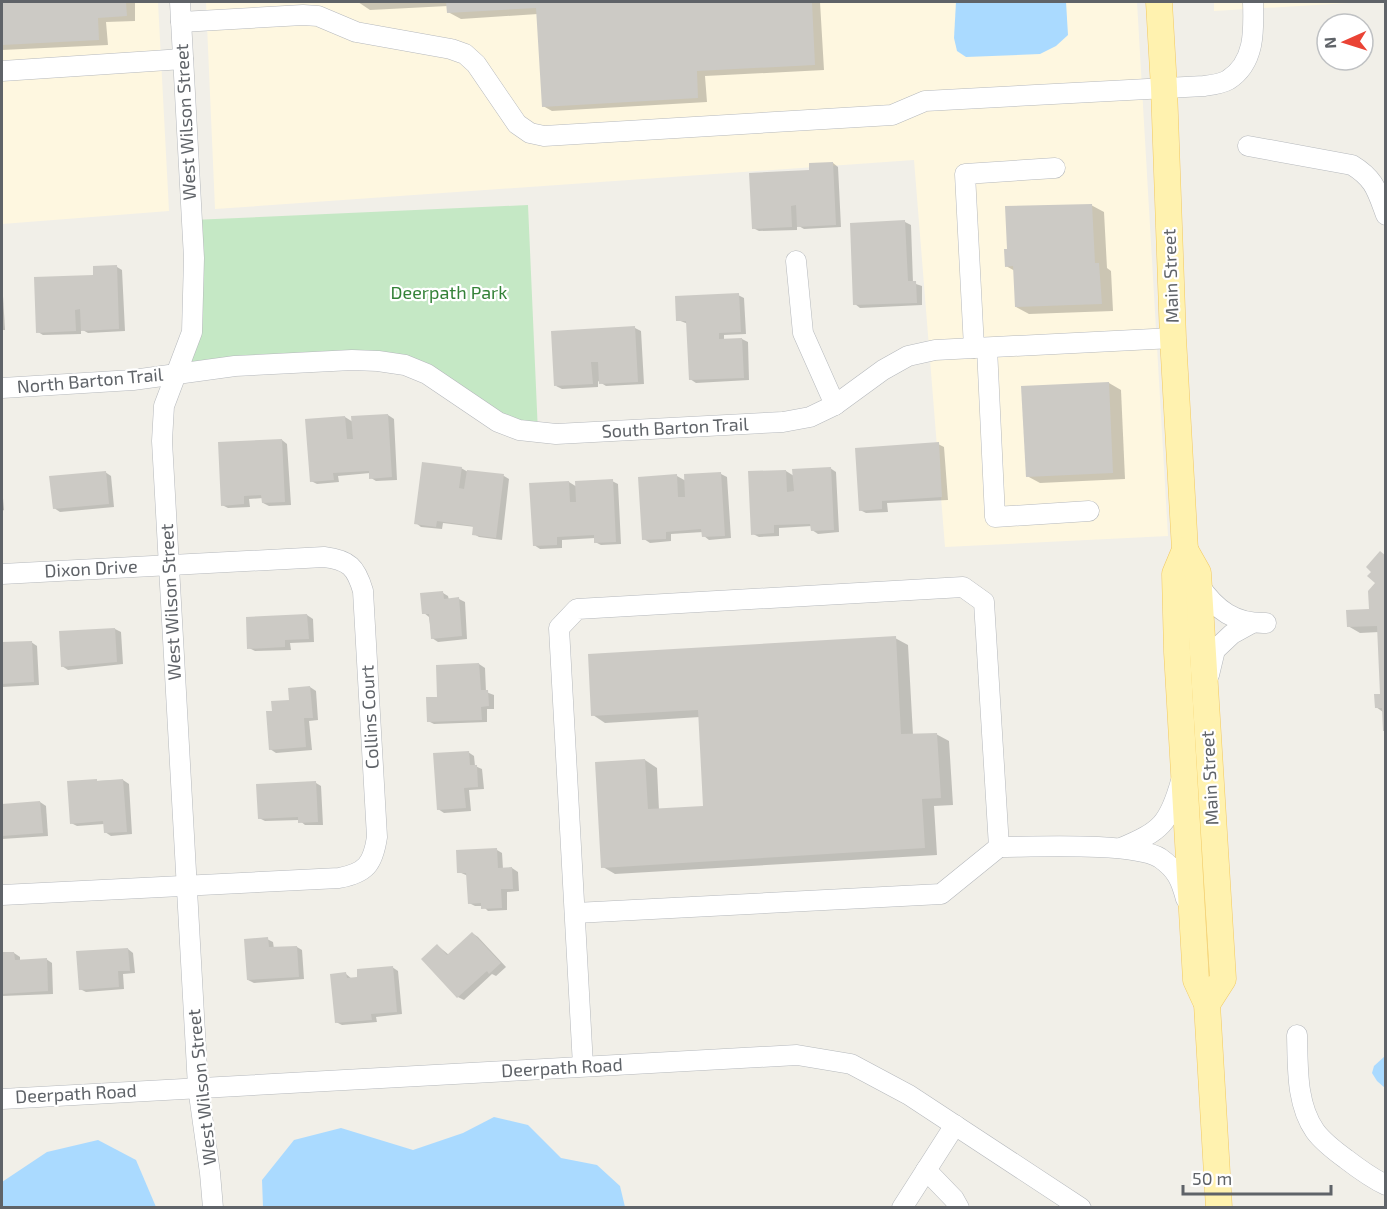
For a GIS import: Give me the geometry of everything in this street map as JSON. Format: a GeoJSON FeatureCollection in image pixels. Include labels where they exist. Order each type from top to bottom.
{"type":"FeatureCollection","features":[{"type":"Feature","properties":{"kind":"main road","name":"Main Street"},"geometry":{"type":"LineString","coordinates":[[1159,2],[1173,338],[1185,550],[1175,574],[1177,652],[1191,916],[1196,980],[1207,1004],[1219,1208]]}},
{"type":"Feature","properties":{"kind":"main road","name":"Main Street"},"geometry":{"type":"LineString","coordinates":[[1185,550],[1198,573],[1223,979],[1207,1004]]}},
{"type":"Feature","properties":{"kind":"street","name":"West Wilson Street"},"geometry":{"type":"LineString","coordinates":[[180,2],[194,258],[194,296],[192,332],[164,406],[162,441],[198,1087],[213,1208]]}},
{"type":"Feature","properties":{"kind":"street"},"geometry":{"type":"LineString","coordinates":[[181,22],[318,16],[356,32],[451,49],[465,54],[476,64],[517,124],[530,133],[544,136],[892,115],[925,101],[1204,86],[1226,82],[1242,68],[1251,49],[1254,29],[1253,2]]}},
{"type":"Feature","properties":{"kind":"street"},"geometry":{"type":"LineString","coordinates":[[2,71],[183,59]]}},
{"type":"Feature","properties":{"kind":"street"},"geometry":{"type":"LineString","coordinates":[[1248,146],[1352,165],[1366,174],[1375,187],[1386,215]]}},
{"type":"Feature","properties":{"kind":"street"},"geometry":{"type":"LineString","coordinates":[[1054,168],[965,174],[995,517],[1089,511]]}},
{"type":"Feature","properties":{"kind":"street"},"geometry":{"type":"LineString","coordinates":[[796,261],[803,333],[835,405]]}},
{"type":"Feature","properties":{"kind":"street","name":"South Barton Trail"},"geometry":{"type":"LineString","coordinates":[[177,373],[235,366],[352,360],[405,365],[427,374],[498,422],[519,430],[538,433],[783,422],[810,417],[835,405],[883,370],[908,356],[935,350],[1173,338]]}},
{"type":"Feature","properties":{"kind":"street","name":"North Barton Trail"},"geometry":{"type":"LineString","coordinates":[[2,388],[133,380],[177,373]]}},
{"type":"Feature","properties":{"kind":"street","name":"Dixon Drive"},"geometry":{"type":"LineString","coordinates":[[2,574],[324,557]]}},
{"type":"Feature","properties":{"kind":"street","name":"Collins Court"},"geometry":{"type":"LineString","coordinates":[[186,885],[353,876],[366,868],[374,853],[377,835],[363,591],[358,576],[351,566],[338,559],[324,557]]}},
{"type":"Feature","properties":{"kind":"street"},"geometry":{"type":"LineString","coordinates":[[1199,585],[1208,599],[1219,609],[1231,616],[1259,623],[1232,634],[1215,650],[1205,692]]}},
{"type":"Feature","properties":{"kind":"street"},"geometry":{"type":"LineString","coordinates":[[583,1066],[560,628],[577,609],[963,587],[984,602],[999,847]]}},
{"type":"Feature","properties":{"kind":"street"},"geometry":{"type":"LineString","coordinates":[[1120,848],[1142,839],[1166,822],[1175,804],[1184,769]]}},
{"type":"Feature","properties":{"kind":"street"},"geometry":{"type":"LineString","coordinates":[[575,913],[941,894],[999,847],[1120,848],[1151,854],[1173,868],[1180,877],[1191,916]]}},
{"type":"Feature","properties":{"kind":"street"},"geometry":{"type":"LineString","coordinates":[[2,896],[186,885]]}},
{"type":"Feature","properties":{"kind":"street"},"geometry":{"type":"LineString","coordinates":[[1297,1035],[1299,1087],[1305,1109],[1315,1131],[1366,1175],[1386,1185]]}},
{"type":"Feature","properties":{"kind":"street","name":"Deerpath Road"},"geometry":{"type":"LineString","coordinates":[[2,1099],[797,1055],[851,1064],[909,1095],[1081,1208]]}},
{"type":"Feature","properties":{"kind":"street"},"geometry":{"type":"LineString","coordinates":[[902,1208],[955,1125]]}},
{"type":"Feature","properties":{"kind":"street"},"geometry":{"type":"LineString","coordinates":[[926,1170],[954,1199],[959,1208]]}},
{"type":"Feature","properties":{"kind":"shaded area"},"geometry":{"type":"Polygon","coordinates":[[[2,2],[158,2],[169,211],[2,224],[2,2]]]}},
{"type":"Feature","properties":{"kind":"shaded area"},"geometry":{"type":"Polygon","coordinates":[[[206,2],[1137,2],[1168,536],[945,547],[914,160],[215,209],[206,2]]]}},
{"type":"Feature","properties":{"kind":"shaded area"},"geometry":{"type":"Polygon","coordinates":[[[1214,2],[1366,2],[1214,11],[1214,2]]]}},
{"type":"Feature","properties":{"kind":"green space","name":"Deerpath Park"},"geometry":{"type":"Polygon","coordinates":[[[528,205],[538,433],[405,365],[177,373],[192,332],[192,220],[528,205]]]}},
{"type":"Feature","properties":{"kind":"water"},"geometry":{"type":"Polygon","coordinates":[[[956,2],[1066,2],[1068,35],[1056,46],[1040,54],[966,57],[957,51],[954,38],[956,2]]]}},
{"type":"Feature","properties":{"kind":"water"},"geometry":{"type":"Polygon","coordinates":[[[1385,1056],[1385,1088],[1372,1073],[1374,1066],[1385,1056]]]}},
{"type":"Feature","properties":{"kind":"water"},"geometry":{"type":"Polygon","coordinates":[[[494,1117],[528,1125],[561,1158],[597,1165],[620,1186],[625,1207],[263,1207],[262,1180],[294,1140],[341,1128],[413,1150],[463,1133],[494,1117]]]}},
{"type":"Feature","properties":{"kind":"water"},"geometry":{"type":"Polygon","coordinates":[[[98,1140],[136,1160],[156,1207],[2,1207],[2,1182],[47,1152],[98,1140]]]}},
{"type":"Feature","properties":{"kind":"building"},"geometry":{"type":"Polygon","coordinates":[[[2,2],[126,2],[127,16],[98,18],[99,40],[2,45],[2,2]]]}},
{"type":"Feature","properties":{"kind":"building"},"geometry":{"type":"Polygon","coordinates":[[[446,2],[812,2],[815,65],[697,71],[698,98],[542,107],[536,8],[447,13],[446,2]]]}},
{"type":"Feature","properties":{"kind":"building"},"geometry":{"type":"Polygon","coordinates":[[[833,162],[836,225],[797,227],[796,205],[791,206],[792,227],[752,229],[749,173],[809,170],[809,163],[833,162]]]}},
{"type":"Feature","properties":{"kind":"building"},"geometry":{"type":"Polygon","coordinates":[[[1092,204],[1095,263],[1099,263],[1102,304],[1015,307],[1013,266],[1005,267],[1004,249],[1007,249],[1005,206],[1092,204]]]}},
{"type":"Feature","properties":{"kind":"building"},"geometry":{"type":"Polygon","coordinates":[[[905,220],[908,281],[916,281],[917,303],[853,305],[850,223],[905,220]]]}},
{"type":"Feature","properties":{"kind":"building"},"geometry":{"type":"Polygon","coordinates":[[[117,265],[119,329],[81,331],[80,309],[75,310],[76,331],[36,333],[34,277],[93,275],[93,266],[117,265]]]}},
{"type":"Feature","properties":{"kind":"building"},"geometry":{"type":"Polygon","coordinates":[[[739,293],[741,332],[719,333],[719,339],[742,338],[744,378],[689,380],[686,321],[676,321],[675,296],[739,293]]]}},
{"type":"Feature","properties":{"kind":"building"},"geometry":{"type":"Polygon","coordinates":[[[635,326],[638,382],[599,384],[598,362],[591,362],[593,384],[554,386],[551,331],[635,326]]]}},
{"type":"Feature","properties":{"kind":"building"},"geometry":{"type":"Polygon","coordinates":[[[1109,382],[1113,473],[1026,477],[1021,386],[1109,382]]]}},
{"type":"Feature","properties":{"kind":"building"},"geometry":{"type":"Polygon","coordinates":[[[388,414],[392,477],[369,479],[369,471],[333,473],[334,480],[310,482],[305,419],[345,416],[347,439],[353,439],[351,416],[388,414]]]}},
{"type":"Feature","properties":{"kind":"building"},"geometry":{"type":"Polygon","coordinates":[[[282,439],[285,502],[262,503],[261,495],[244,496],[244,504],[221,506],[218,442],[282,439]]]}},
{"type":"Feature","properties":{"kind":"building"},"geometry":{"type":"Polygon","coordinates":[[[939,442],[942,497],[882,501],[882,509],[859,511],[855,448],[939,442]]]}},
{"type":"Feature","properties":{"kind":"building"},"geometry":{"type":"Polygon","coordinates":[[[422,462],[462,467],[459,488],[464,489],[467,470],[504,474],[496,538],[472,535],[473,526],[437,521],[436,527],[414,524],[422,462]]]}},
{"type":"Feature","properties":{"kind":"building"},"geometry":{"type":"Polygon","coordinates":[[[831,467],[834,530],[811,531],[810,524],[774,525],[774,533],[751,535],[748,471],[786,470],[787,492],[794,491],[792,469],[831,467]]]}},
{"type":"Feature","properties":{"kind":"building"},"geometry":{"type":"Polygon","coordinates":[[[106,471],[109,504],[53,509],[49,476],[106,471]]]}},
{"type":"Feature","properties":{"kind":"building"},"geometry":{"type":"Polygon","coordinates":[[[721,472],[725,536],[702,537],[701,529],[666,532],[666,539],[642,540],[638,477],[677,474],[678,497],[685,497],[684,474],[721,472]]]}},
{"type":"Feature","properties":{"kind":"building"},"geometry":{"type":"Polygon","coordinates":[[[613,479],[616,542],[594,543],[594,535],[557,537],[557,545],[533,546],[529,483],[569,481],[570,502],[576,502],[575,481],[613,479]]]}},
{"type":"Feature","properties":{"kind":"building"},"geometry":{"type":"Polygon","coordinates":[[[1380,551],[1386,556],[1386,731],[1383,731],[1382,708],[1375,708],[1374,694],[1380,694],[1377,626],[1347,627],[1346,610],[1369,609],[1368,591],[1375,583],[1367,576],[1371,572],[1366,567],[1380,551]]]}},
{"type":"Feature","properties":{"kind":"building"},"geometry":{"type":"Polygon","coordinates":[[[443,591],[444,599],[459,597],[462,636],[431,639],[429,614],[422,614],[420,593],[443,591]]]}},
{"type":"Feature","properties":{"kind":"building"},"geometry":{"type":"Polygon","coordinates":[[[307,614],[309,639],[285,640],[285,647],[247,649],[246,617],[307,614]]]}},
{"type":"Feature","properties":{"kind":"building"},"geometry":{"type":"Polygon","coordinates":[[[115,628],[117,662],[61,667],[59,631],[115,628]]]}},
{"type":"Feature","properties":{"kind":"building"},"geometry":{"type":"Polygon","coordinates":[[[896,636],[901,734],[937,733],[941,798],[922,799],[925,848],[601,868],[595,762],[645,759],[648,809],[703,806],[698,710],[591,716],[588,654],[896,636]]]}},
{"type":"Feature","properties":{"kind":"building"},"geometry":{"type":"Polygon","coordinates":[[[32,641],[34,682],[2,684],[2,642],[32,641]]]}},
{"type":"Feature","properties":{"kind":"building"},"geometry":{"type":"Polygon","coordinates":[[[479,663],[481,690],[488,690],[489,706],[481,707],[482,720],[427,722],[426,697],[437,697],[436,665],[479,663]]]}},
{"type":"Feature","properties":{"kind":"building"},"geometry":{"type":"Polygon","coordinates":[[[310,686],[313,718],[304,718],[306,747],[269,750],[266,711],[272,711],[271,701],[289,700],[288,688],[310,686]]]}},
{"type":"Feature","properties":{"kind":"building"},"geometry":{"type":"Polygon","coordinates":[[[469,751],[470,765],[477,765],[478,787],[464,788],[466,808],[437,810],[433,753],[469,751]]]}},
{"type":"Feature","properties":{"kind":"building"},"geometry":{"type":"Polygon","coordinates":[[[97,779],[97,781],[123,779],[127,832],[104,833],[103,821],[70,824],[67,781],[97,779]]]}},
{"type":"Feature","properties":{"kind":"building"},"geometry":{"type":"Polygon","coordinates":[[[316,781],[318,822],[298,823],[298,817],[258,819],[256,784],[316,781]]]}},
{"type":"Feature","properties":{"kind":"building"},"geometry":{"type":"Polygon","coordinates":[[[40,801],[43,833],[2,836],[2,804],[40,801]]]}},
{"type":"Feature","properties":{"kind":"building"},"geometry":{"type":"Polygon","coordinates":[[[497,848],[498,868],[512,867],[513,889],[501,889],[502,908],[481,909],[481,903],[468,904],[466,873],[457,873],[456,850],[497,848]]]}},
{"type":"Feature","properties":{"kind":"building"},"geometry":{"type":"Polygon","coordinates":[[[472,932],[501,963],[489,974],[487,971],[457,998],[421,959],[437,944],[447,955],[472,932]]]}},
{"type":"Feature","properties":{"kind":"building"},"geometry":{"type":"Polygon","coordinates":[[[268,937],[269,947],[297,946],[299,977],[247,980],[244,939],[268,937]]]}},
{"type":"Feature","properties":{"kind":"building"},"geometry":{"type":"Polygon","coordinates":[[[128,948],[130,971],[118,971],[119,987],[79,990],[76,951],[128,948]]]}},
{"type":"Feature","properties":{"kind":"building"},"geometry":{"type":"Polygon","coordinates":[[[2,952],[14,952],[15,960],[47,958],[48,991],[2,994],[2,952]]]}},
{"type":"Feature","properties":{"kind":"building"},"geometry":{"type":"Polygon","coordinates":[[[393,966],[397,1012],[371,1014],[372,1020],[335,1023],[330,974],[346,972],[347,978],[357,977],[357,969],[393,966]]]}}]}
